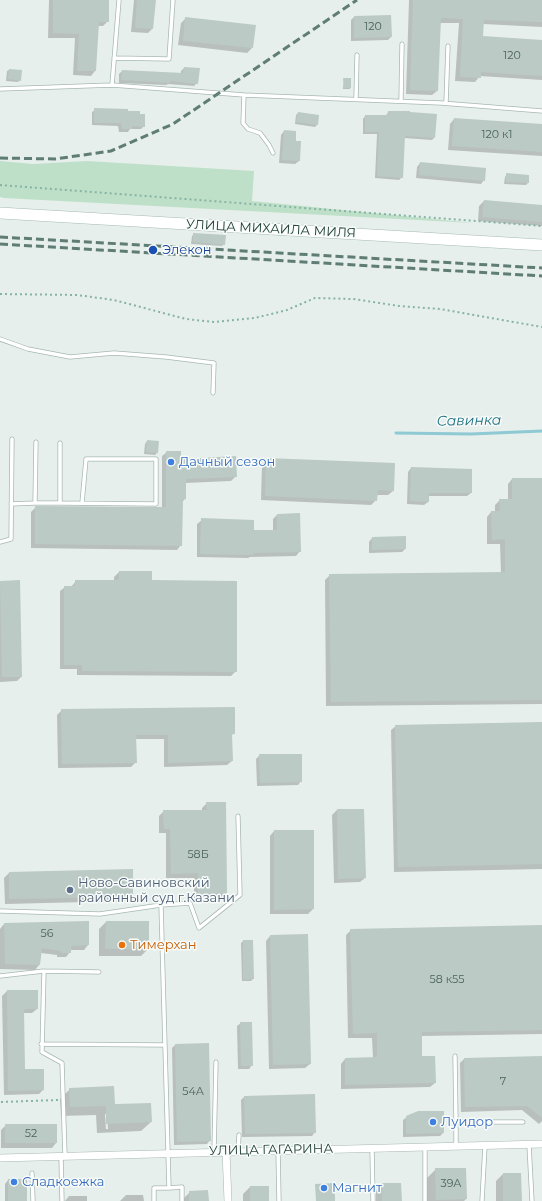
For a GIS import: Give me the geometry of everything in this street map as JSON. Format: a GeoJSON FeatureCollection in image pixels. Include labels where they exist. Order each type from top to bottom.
{"type":"FeatureCollection","features":[{"type":"Feature","properties":{"kind":"main road","name":"УЛИЦА МИХАИЛА МИЛЯ"},"geometry":{"type":"LineString","coordinates":[[0,213],[542,245]]}},
{"type":"Feature","properties":{"kind":"street","name":"УЛИЦА ГАГАРИНА"},"geometry":{"type":"LineString","coordinates":[[0,1158],[542,1144]]}},
{"type":"Feature","properties":{"kind":"street"},"geometry":{"type":"LineString","coordinates":[[226,1151],[228,1201]]}},
{"type":"Feature","properties":{"kind":"lane"},"geometry":{"type":"LineString","coordinates":[[112,85],[119,0]]}},
{"type":"Feature","properties":{"kind":"lane"},"geometry":{"type":"LineString","coordinates":[[114,58],[169,59],[173,0]]}},
{"type":"Feature","properties":{"kind":"lane"},"geometry":{"type":"LineString","coordinates":[[401,101],[402,44]]}},
{"type":"Feature","properties":{"kind":"lane"},"geometry":{"type":"LineString","coordinates":[[446,103],[448,46]]}},
{"type":"Feature","properties":{"kind":"lane"},"geometry":{"type":"LineString","coordinates":[[356,100],[357,55]]}},
{"type":"Feature","properties":{"kind":"lane"},"geometry":{"type":"LineString","coordinates":[[0,89],[112,85],[244,95],[446,103],[542,111]]}},
{"type":"Feature","properties":{"kind":"lane"},"geometry":{"type":"LineString","coordinates":[[244,95],[243,123],[248,129],[260,133],[270,145],[273,153]]}},
{"type":"Feature","properties":{"kind":"lane"},"geometry":{"type":"LineString","coordinates":[[0,338],[28,349],[70,357],[114,353],[214,363],[213,393]]}},
{"type":"Feature","properties":{"kind":"lane"},"geometry":{"type":"LineString","coordinates":[[0,542],[11,539],[12,439]]}},
{"type":"Feature","properties":{"kind":"lane"},"geometry":{"type":"LineString","coordinates":[[35,503],[36,442]]}},
{"type":"Feature","properties":{"kind":"lane"},"geometry":{"type":"LineString","coordinates":[[60,443],[60,503]]}},
{"type":"Feature","properties":{"kind":"lane"},"geometry":{"type":"LineString","coordinates":[[12,504],[156,504],[156,459],[86,459],[82,503]]}},
{"type":"Feature","properties":{"kind":"lane"},"geometry":{"type":"LineString","coordinates":[[0,911],[100,914],[161,905],[190,903],[199,928],[240,894],[238,816]]}},
{"type":"Feature","properties":{"kind":"lane"},"geometry":{"type":"LineString","coordinates":[[161,905],[169,1188]]}},
{"type":"Feature","properties":{"kind":"lane"},"geometry":{"type":"LineString","coordinates":[[44,971],[42,1052],[62,1063],[62,1201]]}},
{"type":"Feature","properties":{"kind":"lane"},"geometry":{"type":"LineString","coordinates":[[0,976],[44,971],[99,972]]}},
{"type":"Feature","properties":{"kind":"lane"},"geometry":{"type":"LineString","coordinates":[[41,1044],[165,1045]]}},
{"type":"Feature","properties":{"kind":"lane"},"geometry":{"type":"LineString","coordinates":[[455,1056],[456,1146]]}},
{"type":"Feature","properties":{"kind":"lane"},"geometry":{"type":"LineString","coordinates":[[214,1152],[216,1062]]}},
{"type":"Feature","properties":{"kind":"lane"},"geometry":{"type":"LineString","coordinates":[[456,1122],[523,1122]]}},
{"type":"Feature","properties":{"kind":"lane"},"geometry":{"type":"LineString","coordinates":[[238,1135],[238,1151]]}},
{"type":"Feature","properties":{"kind":"lane"},"geometry":{"type":"LineString","coordinates":[[529,1145],[532,1201]]}},
{"type":"Feature","properties":{"kind":"lane"},"geometry":{"type":"LineString","coordinates":[[425,1146],[425,1201]]}},
{"type":"Feature","properties":{"kind":"lane"},"geometry":{"type":"LineString","coordinates":[[482,1201],[485,1146]]}},
{"type":"Feature","properties":{"kind":"lane"},"geometry":{"type":"LineString","coordinates":[[372,1148],[373,1201]]}},
{"type":"Feature","properties":{"kind":"lane"},"geometry":{"type":"LineString","coordinates":[[278,1150],[279,1201]]}},
{"type":"Feature","properties":{"kind":"lane"},"geometry":{"type":"LineString","coordinates":[[32,1173],[33,1201]]}},
{"type":"Feature","properties":{"kind":"lane"},"geometry":{"type":"LineString","coordinates":[[154,1201],[154,1188],[182,1187],[182,1201]]}},
{"type":"Feature","properties":{"kind":"path"},"geometry":{"type":"LineString","coordinates":[[0,185],[542,226]]}},
{"type":"Feature","properties":{"kind":"path"},"geometry":{"type":"LineString","coordinates":[[0,294],[100,298],[186,319],[214,322],[255,318],[287,310],[315,298],[353,299],[399,306],[440,309],[542,327]]}},
{"type":"Feature","properties":{"kind":"path"},"geometry":{"type":"LineString","coordinates":[[2,1102],[63,1100]]}},
{"type":"Feature","properties":{"kind":"green space"},"geometry":{"type":"Polygon","coordinates":[[[0,161],[33,164],[87,161],[254,171],[252,201],[474,223],[4,198],[0,197],[0,161]]]}},
{"type":"Feature","properties":{"kind":"building"},"geometry":{"type":"Polygon","coordinates":[[[53,0],[109,0],[109,22],[99,22],[96,71],[77,71],[79,34],[53,33],[53,0]]]}},
{"type":"Feature","properties":{"kind":"building"},"geometry":{"type":"Polygon","coordinates":[[[137,0],[156,0],[153,29],[135,28],[137,0]]]}},
{"type":"Feature","properties":{"kind":"building"},"geometry":{"type":"Polygon","coordinates":[[[413,0],[542,0],[542,22],[484,20],[483,36],[542,40],[542,76],[481,72],[481,78],[460,77],[463,19],[441,18],[438,91],[410,90],[413,0]]]}},
{"type":"Feature","properties":{"kind":"building"},"geometry":{"type":"Polygon","coordinates":[[[391,15],[392,37],[354,38],[354,16],[391,15]]]}},
{"type":"Feature","properties":{"kind":"building"},"geometry":{"type":"Polygon","coordinates":[[[185,17],[256,25],[253,48],[183,41],[185,17]]]}},
{"type":"Feature","properties":{"kind":"building"},"geometry":{"type":"Polygon","coordinates":[[[184,67],[200,68],[198,84],[170,81],[170,83],[121,80],[122,70],[183,73],[184,67]]]}},
{"type":"Feature","properties":{"kind":"building"},"geometry":{"type":"Polygon","coordinates":[[[9,69],[22,70],[21,81],[8,79],[9,69]]]}},
{"type":"Feature","properties":{"kind":"building"},"geometry":{"type":"Polygon","coordinates":[[[343,78],[351,78],[351,88],[344,88],[343,78]]]}},
{"type":"Feature","properties":{"kind":"building"},"geometry":{"type":"Polygon","coordinates":[[[94,108],[128,109],[128,111],[140,111],[140,114],[145,114],[145,127],[132,126],[132,129],[122,129],[121,123],[94,123],[94,108]]]}},
{"type":"Feature","properties":{"kind":"building"},"geometry":{"type":"Polygon","coordinates":[[[388,111],[410,111],[437,114],[435,138],[405,136],[403,178],[377,176],[379,132],[365,132],[365,115],[388,115],[388,111]]]}},
{"type":"Feature","properties":{"kind":"building"},"geometry":{"type":"Polygon","coordinates":[[[298,112],[319,115],[318,125],[296,122],[298,112]]]}},
{"type":"Feature","properties":{"kind":"building"},"geometry":{"type":"Polygon","coordinates":[[[454,118],[542,124],[542,152],[452,146],[454,118]]]}},
{"type":"Feature","properties":{"kind":"building"},"geometry":{"type":"Polygon","coordinates":[[[284,130],[296,131],[296,141],[301,141],[300,161],[282,160],[284,130]]]}},
{"type":"Feature","properties":{"kind":"building"},"geometry":{"type":"Polygon","coordinates":[[[420,162],[486,168],[485,181],[419,175],[420,162]]]}},
{"type":"Feature","properties":{"kind":"building"},"geometry":{"type":"Polygon","coordinates":[[[506,173],[529,175],[529,183],[506,182],[506,173]]]}},
{"type":"Feature","properties":{"kind":"building"},"geometry":{"type":"Polygon","coordinates":[[[484,200],[542,205],[542,222],[482,217],[484,200]]]}},
{"type":"Feature","properties":{"kind":"building"},"geometry":{"type":"Polygon","coordinates":[[[193,233],[226,235],[225,245],[193,242],[193,233]]]}},
{"type":"Feature","properties":{"kind":"building"},"geometry":{"type":"Polygon","coordinates":[[[147,440],[159,441],[158,453],[146,452],[147,440]]]}},
{"type":"Feature","properties":{"kind":"building"},"geometry":{"type":"Polygon","coordinates":[[[166,451],[181,451],[181,459],[236,456],[237,477],[186,479],[186,499],[183,499],[182,546],[35,544],[35,506],[166,507],[166,451]]]}},
{"type":"Feature","properties":{"kind":"building"},"geometry":{"type":"Polygon","coordinates":[[[266,458],[395,463],[394,491],[378,490],[377,501],[265,496],[266,458]]]}},
{"type":"Feature","properties":{"kind":"building"},"geometry":{"type":"Polygon","coordinates":[[[411,467],[472,469],[472,493],[429,493],[429,502],[410,501],[411,467]]]}},
{"type":"Feature","properties":{"kind":"building"},"geometry":{"type":"Polygon","coordinates":[[[512,478],[542,478],[542,700],[331,702],[329,574],[505,572],[505,539],[492,540],[491,511],[500,511],[499,499],[512,499],[512,478]]]}},
{"type":"Feature","properties":{"kind":"building"},"geometry":{"type":"Polygon","coordinates":[[[300,513],[301,552],[253,553],[253,555],[200,554],[201,518],[254,520],[254,530],[277,530],[277,514],[300,513]]]}},
{"type":"Feature","properties":{"kind":"building"},"geometry":{"type":"Polygon","coordinates":[[[406,536],[406,549],[372,550],[372,537],[406,536]]]}},
{"type":"Feature","properties":{"kind":"building"},"geometry":{"type":"Polygon","coordinates":[[[119,571],[152,571],[152,580],[237,581],[237,672],[82,671],[82,665],[64,665],[64,586],[75,586],[75,580],[119,580],[119,571]]]}},
{"type":"Feature","properties":{"kind":"building"},"geometry":{"type":"Polygon","coordinates":[[[20,580],[22,677],[2,677],[0,581],[20,580]]]}},
{"type":"Feature","properties":{"kind":"building"},"geometry":{"type":"Polygon","coordinates":[[[235,707],[235,734],[232,734],[233,761],[168,763],[168,735],[136,735],[137,763],[62,764],[61,709],[235,707]]]}},
{"type":"Feature","properties":{"kind":"building"},"geometry":{"type":"Polygon","coordinates":[[[542,722],[542,864],[398,867],[395,725],[542,722]]]}},
{"type":"Feature","properties":{"kind":"building"},"geometry":{"type":"Polygon","coordinates":[[[259,754],[302,754],[302,782],[260,783],[259,754]]]}},
{"type":"Feature","properties":{"kind":"building"},"geometry":{"type":"Polygon","coordinates":[[[206,802],[226,802],[227,893],[198,894],[198,873],[171,874],[170,829],[164,829],[163,810],[207,810],[206,802]]]}},
{"type":"Feature","properties":{"kind":"building"},"geometry":{"type":"Polygon","coordinates":[[[337,809],[364,809],[366,878],[338,879],[337,809]]]}},
{"type":"Feature","properties":{"kind":"building"},"geometry":{"type":"Polygon","coordinates":[[[274,830],[314,830],[314,909],[274,910],[274,830]]]}},
{"type":"Feature","properties":{"kind":"building"},"geometry":{"type":"Polygon","coordinates":[[[133,869],[133,897],[9,899],[9,872],[133,869]]]}},
{"type":"Feature","properties":{"kind":"building"},"geometry":{"type":"Polygon","coordinates":[[[89,921],[89,945],[71,946],[71,953],[61,953],[61,951],[42,948],[40,965],[5,964],[4,923],[89,921]]]}},
{"type":"Feature","properties":{"kind":"building"},"geometry":{"type":"Polygon","coordinates":[[[106,921],[149,921],[149,949],[105,949],[106,921]]]}},
{"type":"Feature","properties":{"kind":"building"},"geometry":{"type":"Polygon","coordinates":[[[542,925],[542,1030],[422,1032],[422,1056],[435,1056],[436,1083],[345,1085],[345,1058],[377,1057],[377,1033],[353,1034],[350,929],[542,925]]]}},
{"type":"Feature","properties":{"kind":"building"},"geometry":{"type":"Polygon","coordinates":[[[308,934],[311,1064],[273,1065],[270,935],[308,934]]]}},
{"type":"Feature","properties":{"kind":"building"},"geometry":{"type":"Polygon","coordinates":[[[243,940],[253,940],[254,979],[243,980],[243,940]]]}},
{"type":"Feature","properties":{"kind":"building"},"geometry":{"type":"Polygon","coordinates":[[[7,990],[38,990],[38,1009],[24,1009],[25,1069],[44,1069],[44,1090],[8,1091],[7,990]]]}},
{"type":"Feature","properties":{"kind":"building"},"geometry":{"type":"Polygon","coordinates":[[[240,1022],[252,1022],[253,1066],[241,1066],[240,1022]]]}},
{"type":"Feature","properties":{"kind":"building"},"geometry":{"type":"Polygon","coordinates":[[[209,1043],[211,1141],[177,1142],[175,1044],[209,1043]]]}},
{"type":"Feature","properties":{"kind":"building"},"geometry":{"type":"Polygon","coordinates":[[[542,1056],[542,1118],[527,1106],[465,1107],[464,1058],[542,1056]]]}},
{"type":"Feature","properties":{"kind":"building"},"geometry":{"type":"Polygon","coordinates":[[[114,1086],[115,1104],[151,1103],[152,1122],[106,1124],[106,1106],[70,1107],[69,1088],[114,1086]]]}},
{"type":"Feature","properties":{"kind":"building"},"geometry":{"type":"Polygon","coordinates":[[[315,1094],[316,1133],[245,1134],[244,1096],[315,1094]]]}},
{"type":"Feature","properties":{"kind":"building"},"geometry":{"type":"Polygon","coordinates":[[[418,1111],[444,1111],[444,1133],[406,1134],[406,1116],[418,1111]]]}},
{"type":"Feature","properties":{"kind":"building"},"geometry":{"type":"Polygon","coordinates":[[[5,1124],[57,1124],[57,1143],[5,1143],[5,1124]]]}},
{"type":"Feature","properties":{"kind":"building"},"geometry":{"type":"Polygon","coordinates":[[[435,1168],[466,1168],[467,1199],[436,1200],[435,1168]]]}},
{"type":"Feature","properties":{"kind":"building"},"geometry":{"type":"Polygon","coordinates":[[[503,1173],[521,1173],[522,1201],[503,1201],[503,1173]]]}},
{"type":"Feature","properties":{"kind":"building"},"geometry":{"type":"Polygon","coordinates":[[[8,1179],[27,1179],[27,1201],[8,1201],[8,1179]]]}},
{"type":"Feature","properties":{"kind":"building"},"geometry":{"type":"Polygon","coordinates":[[[335,1183],[335,1201],[316,1201],[315,1184],[335,1183]]]}},
{"type":"Feature","properties":{"kind":"building"},"geometry":{"type":"Polygon","coordinates":[[[382,1183],[401,1183],[402,1201],[382,1201],[382,1183]]]}},
{"type":"Feature","properties":{"kind":"building"},"geometry":{"type":"Polygon","coordinates":[[[250,1186],[269,1186],[269,1201],[250,1201],[250,1186]]]}},
{"type":"Feature","properties":{"kind":"building"},"geometry":{"type":"Polygon","coordinates":[[[208,1190],[209,1201],[189,1201],[189,1191],[208,1190]]]}},
{"type":"Feature","properties":{"kind":"waterway","name":"Савинка"},"geometry":{"type":"LineString","coordinates":[[396,433],[471,434],[542,431]]}},
{"type":"Feature","properties":{"kind":"railway"},"geometry":{"type":"LineString","coordinates":[[0,158],[55,159],[111,151],[173,124],[357,0]]}},
{"type":"Feature","properties":{"kind":"railway"},"geometry":{"type":"LineString","coordinates":[[0,237],[542,268]]}},
{"type":"Feature","properties":{"kind":"railway"},"geometry":{"type":"LineString","coordinates":[[0,244],[542,276]]}},
{"type":"Feature","properties":{"kind":"place","name":"Элекон"},"geometry":{"type":"Point","coordinates":[153,250]}},
{"type":"Feature","properties":{"kind":"place","name":"Дачный сезон"},"geometry":{"type":"Point","coordinates":[171,462]}},
{"type":"Feature","properties":{"kind":"place","name":"Ново-Савиновский районный суд г.Казани"},"geometry":{"type":"Point","coordinates":[70,890]}},
{"type":"Feature","properties":{"kind":"place","name":"Тимерхан"},"geometry":{"type":"Point","coordinates":[122,945]}},
{"type":"Feature","properties":{"kind":"place","name":"Луидор"},"geometry":{"type":"Point","coordinates":[433,1122]}},
{"type":"Feature","properties":{"kind":"place","name":"Сладкоежка"},"geometry":{"type":"Point","coordinates":[14,1182]}},
{"type":"Feature","properties":{"kind":"place","name":"Магнит"},"geometry":{"type":"Point","coordinates":[324,1188]}}]}
